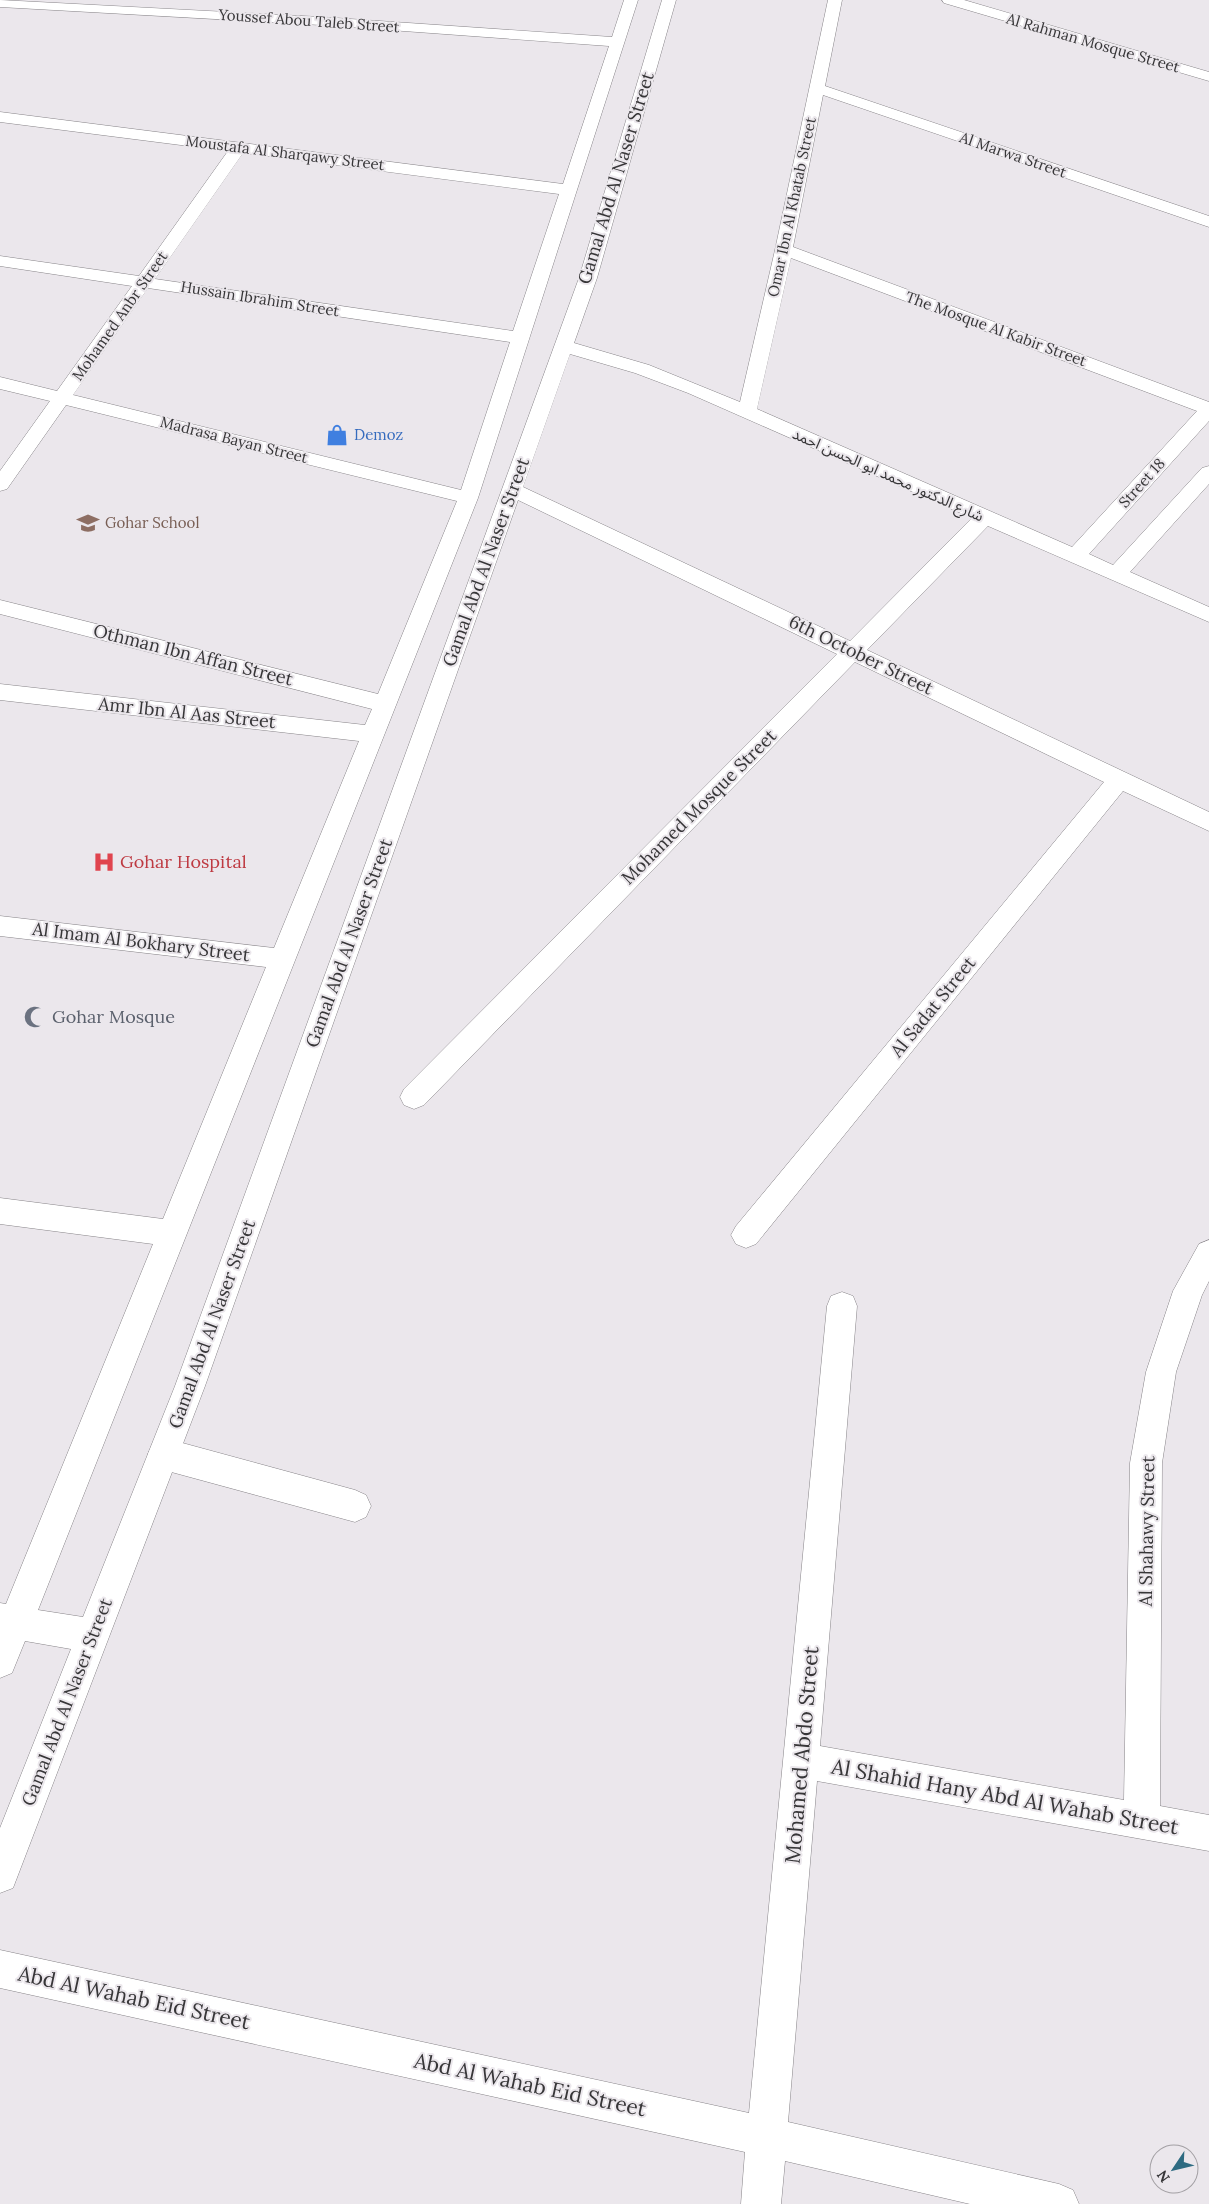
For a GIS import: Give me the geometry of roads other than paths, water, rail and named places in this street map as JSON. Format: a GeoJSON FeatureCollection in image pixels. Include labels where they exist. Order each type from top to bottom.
{"type":"FeatureCollection","features":[{"type":"Feature","properties":{"kind":"street"},"geometry":{"type":"LineString","coordinates":[[0,1661],[8,1622],[172,1233],[468,498],[631,0]]}},
{"type":"Feature","properties":{"kind":"street","name":"Gamal Abd Al Naser Street"},"geometry":{"type":"LineString","coordinates":[[0,1875],[164,1454],[588,278],[669,0]]}},
{"type":"Feature","properties":{"kind":"street","name":"Omar Ibn Al Khatab Street"},"geometry":{"type":"LineString","coordinates":[[747,413],[784,250],[835,0]]}},
{"type":"Feature","properties":{"kind":"street","name":"Al Rahman Mosque Street"},"geometry":{"type":"LineString","coordinates":[[949,0],[1209,77]]}},
{"type":"Feature","properties":{"kind":"street","name":"Youssef Abou Taleb Street"},"geometry":{"type":"LineString","coordinates":[[0,3],[321,21],[617,42]]}},
{"type":"Feature","properties":{"kind":"street"},"geometry":{"type":"LineString","coordinates":[[321,21],[330,7]]}},
{"type":"Feature","properties":{"kind":"street","name":"Al Marwa Street"},"geometry":{"type":"LineString","coordinates":[[817,88],[1209,222]]}},
{"type":"Feature","properties":{"kind":"street","name":"Moustafa Al Sharqawy Street"},"geometry":{"type":"LineString","coordinates":[[0,117],[569,190]]}},
{"type":"Feature","properties":{"kind":"street","name":"Mohamed Anbr Street"},"geometry":{"type":"LineString","coordinates":[[0,485],[239,147]]}},
{"type":"Feature","properties":{"kind":"street","name":"The Mosque Al Kabir Street"},"geometry":{"type":"LineString","coordinates":[[784,250],[1209,409]]}},
{"type":"Feature","properties":{"kind":"street","name":"Hussain Ibrahim Street"},"geometry":{"type":"LineString","coordinates":[[0,261],[521,338]]}},
{"type":"Feature","properties":{"kind":"street","name":"شارع الدكتور محمد ابو الحسن احمد"},"geometry":{"type":"LineString","coordinates":[[563,346],[642,369],[695,389],[1209,615]]}},
{"type":"Feature","properties":{"kind":"street","name":"Madrasa Bayan Street"},"geometry":{"type":"LineString","coordinates":[[0,383],[468,498]]}},
{"type":"Feature","properties":{"kind":"street","name":"Street 18"},"geometry":{"type":"LineString","coordinates":[[1076,557],[1209,409]]}},
{"type":"Feature","properties":{"kind":"street"},"geometry":{"type":"LineString","coordinates":[[1116,575],[1209,472]]}},
{"type":"Feature","properties":{"kind":"street","name":"6th October Street"},"geometry":{"type":"LineString","coordinates":[[512,489],[1209,822]]}},
{"type":"Feature","properties":{"kind":"street","name":"Mohamed Mosque Street"},"geometry":{"type":"LineString","coordinates":[[414,1097],[984,517]]}},
{"type":"Feature","properties":{"kind":"street","name":"Othman Ibn Affan Street"},"geometry":{"type":"LineString","coordinates":[[0,607],[385,704]]}},
{"type":"Feature","properties":{"kind":"street","name":"Amr Ibn Al Aas Street"},"geometry":{"type":"LineString","coordinates":[[0,692],[373,734]]}},
{"type":"Feature","properties":{"kind":"street","name":"Al Sadat Street"},"geometry":{"type":"LineString","coordinates":[[746,1235],[1120,779]]}},
{"type":"Feature","properties":{"kind":"street","name":"Al Imam Al Bokhary Street"},"geometry":{"type":"LineString","coordinates":[[0,926],[282,959]]}},
{"type":"Feature","properties":{"kind":"street"},"geometry":{"type":"LineString","coordinates":[[0,1211],[172,1233]]}},
{"type":"Feature","properties":{"kind":"street","name":"Al Shahawy Street"},"geometry":{"type":"LineString","coordinates":[[1142,1821],[1146,1463],[1161,1372],[1188,1291],[1209,1253]]}},
{"type":"Feature","properties":{"kind":"street","name":"Mohamed Abdo Street"},"geometry":{"type":"LineString","coordinates":[[761,2204],[842,1306]]}},
{"type":"Feature","properties":{"kind":"street"},"geometry":{"type":"LineString","coordinates":[[164,1454],[355,1506]]}},
{"type":"Feature","properties":{"kind":"street"},"geometry":{"type":"LineString","coordinates":[[8,1622],[93,1636]]}},
{"type":"Feature","properties":{"kind":"street","name":"Al Shahid Hany Abd Al Wahab Street"},"geometry":{"type":"LineString","coordinates":[[802,1761],[1209,1833]]}},
{"type":"Feature","properties":{"kind":"street","name":"Abd Al Wahab Eid Street"},"geometry":{"type":"LineString","coordinates":[[0,1968],[767,2137],[1059,2204]]}},
{"type":"Feature","properties":{"kind":"place","name":"Demoz"},"geometry":{"type":"Point","coordinates":[337,435]}},
{"type":"Feature","properties":{"kind":"place","name":"Gohar School"},"geometry":{"type":"Point","coordinates":[88,523]}},
{"type":"Feature","properties":{"kind":"place","name":"Gohar Hospital"},"geometry":{"type":"Point","coordinates":[104,862]}},
{"type":"Feature","properties":{"kind":"place","name":"Gohar Mosque"},"geometry":{"type":"Point","coordinates":[35,1017]}}]}
